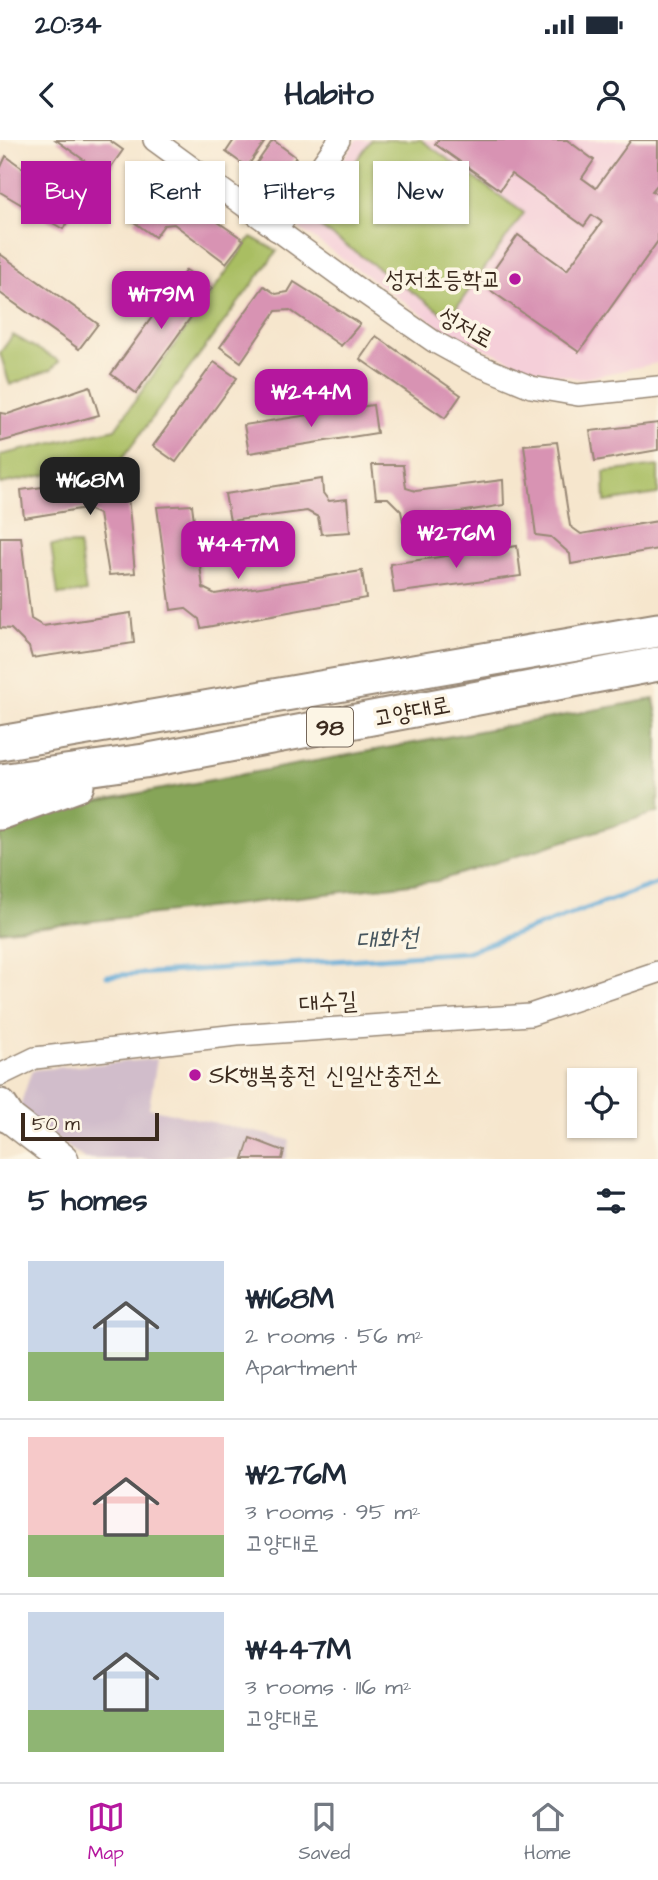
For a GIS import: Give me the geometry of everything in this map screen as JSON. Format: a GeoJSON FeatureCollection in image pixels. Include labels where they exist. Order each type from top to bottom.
{"type":"FeatureCollection","features":[{"type":"Feature","properties":{"kind":"main road","name":"고양대로"},"geometry":{"type":"LineString","coordinates":[[0,743],[658,630]]}},
{"type":"Feature","properties":{"kind":"main road","name":"고양대로"},"geometry":{"type":"LineString","coordinates":[[0,781],[144,761],[658,664]]}},
{"type":"Feature","properties":{"kind":"main road"},"geometry":{"type":"LineString","coordinates":[[0,723],[59,724],[137,719],[284,695]]}},
{"type":"Feature","properties":{"kind":"main road"},"geometry":{"type":"LineString","coordinates":[[0,813],[144,761]]}},
{"type":"Feature","properties":{"kind":"main road"},"geometry":{"type":"LineString","coordinates":[[2,1112],[63,1159]]}},
{"type":"Feature","properties":{"kind":"street","name":"성저로"},"geometry":{"type":"LineString","coordinates":[[154,140],[432,341],[473,363],[531,387],[578,395],[658,387]]}},
{"type":"Feature","properties":{"kind":"street"},"geometry":{"type":"LineString","coordinates":[[276,230],[339,140]]}},
{"type":"Feature","properties":{"kind":"street","name":"대수길"},"geometry":{"type":"LineString","coordinates":[[0,1075],[35,1058],[210,1038],[530,1015],[658,972]]}},
{"type":"Feature","properties":{"kind":"shaded area","name":"성저초등학교"},"geometry":{"type":"Polygon","coordinates":[[[356,140],[658,140],[658,363],[581,379],[528,368],[444,330],[299,228],[302,224],[359,224],[359,161],[342,161],[356,140]]]}},
{"type":"Feature","properties":{"kind":"shaded area"},"geometry":{"type":"Polygon","coordinates":[[[157,1059],[149,1108],[290,1140],[286,1159],[85,1159],[18,1112],[32,1070],[157,1059]]]}},
{"type":"Feature","properties":{"kind":"green space"},"geometry":{"type":"Polygon","coordinates":[[[371,140],[421,140],[451,161],[373,161],[373,224],[469,224],[469,174],[524,213],[449,318],[316,224],[359,224],[359,161],[356,161],[371,140]]]}},
{"type":"Feature","properties":{"kind":"green space"},"geometry":{"type":"Polygon","coordinates":[[[251,237],[277,251],[121,460],[0,484],[0,455],[115,429],[251,237]]]}},
{"type":"Feature","properties":{"kind":"green space"},"geometry":{"type":"Polygon","coordinates":[[[13,335],[59,361],[52,369],[10,385],[0,353],[13,335]]]}},
{"type":"Feature","properties":{"kind":"green space"},"geometry":{"type":"Polygon","coordinates":[[[658,466],[658,494],[605,502],[604,472],[658,466]]]}},
{"type":"Feature","properties":{"kind":"green space"},"geometry":{"type":"Polygon","coordinates":[[[79,544],[86,592],[58,595],[51,545],[79,544]]]}},
{"type":"Feature","properties":{"kind":"green space"},"geometry":{"type":"Polygon","coordinates":[[[654,699],[658,722],[658,812],[437,881],[0,932],[0,835],[12,822],[42,811],[654,699]]]}},
{"type":"Feature","properties":{"kind":"building"},"geometry":{"type":"Polygon","coordinates":[[[56,140],[109,140],[123,150],[111,167],[111,161],[85,161],[56,140]]]}},
{"type":"Feature","properties":{"kind":"building"},"geometry":{"type":"Polygon","coordinates":[[[234,140],[266,140],[251,161],[239,161],[226,152],[234,140]]]}},
{"type":"Feature","properties":{"kind":"building"},"geometry":{"type":"Polygon","coordinates":[[[273,140],[296,157],[293,161],[258,161],[273,140]]]}},
{"type":"Feature","properties":{"kind":"building"},"geometry":{"type":"Polygon","coordinates":[[[438,140],[567,140],[594,160],[582,178],[596,188],[631,140],[658,140],[658,184],[652,191],[658,195],[658,241],[579,352],[483,285],[518,235],[567,270],[602,222],[592,215],[584,226],[511,174],[500,190],[469,168],[469,161],[459,161],[435,144],[438,140]]]}},
{"type":"Feature","properties":{"kind":"building"},"geometry":{"type":"Polygon","coordinates":[[[6,156],[21,167],[21,204],[0,192],[0,169],[6,156]]]}},
{"type":"Feature","properties":{"kind":"building"},"geometry":{"type":"Polygon","coordinates":[[[137,224],[174,224],[164,225],[155,237],[137,224]]]}},
{"type":"Feature","properties":{"kind":"building"},"geometry":{"type":"Polygon","coordinates":[[[174,224],[221,224],[244,240],[226,263],[174,224]]]}},
{"type":"Feature","properties":{"kind":"building"},"geometry":{"type":"Polygon","coordinates":[[[0,254],[98,324],[79,349],[0,293],[0,254]]]}},
{"type":"Feature","properties":{"kind":"building"},"geometry":{"type":"Polygon","coordinates":[[[186,270],[212,288],[136,393],[111,374],[186,270]]]}},
{"type":"Feature","properties":{"kind":"building"},"geometry":{"type":"Polygon","coordinates":[[[294,282],[360,324],[341,346],[290,310],[276,311],[241,362],[220,347],[264,286],[276,294],[288,292],[294,282]]]}},
{"type":"Feature","properties":{"kind":"building"},"geometry":{"type":"Polygon","coordinates":[[[376,336],[461,395],[445,418],[360,359],[376,336]]]}},
{"type":"Feature","properties":{"kind":"building"},"geometry":{"type":"Polygon","coordinates":[[[214,362],[237,378],[176,462],[153,446],[214,362]]]}},
{"type":"Feature","properties":{"kind":"building"},"geometry":{"type":"Polygon","coordinates":[[[90,386],[99,415],[0,442],[0,413],[8,414],[90,386]]]}},
{"type":"Feature","properties":{"kind":"building"},"geometry":{"type":"Polygon","coordinates":[[[373,405],[377,433],[249,453],[244,425],[373,405]]]}},
{"type":"Feature","properties":{"kind":"building"},"geometry":{"type":"Polygon","coordinates":[[[658,423],[658,450],[595,461],[590,431],[658,423]]]}},
{"type":"Feature","properties":{"kind":"building"},"geometry":{"type":"Polygon","coordinates":[[[557,442],[570,526],[581,534],[658,521],[658,549],[571,564],[570,554],[551,537],[536,535],[524,445],[557,442]]]}},
{"type":"Feature","properties":{"kind":"building"},"geometry":{"type":"Polygon","coordinates":[[[372,465],[403,465],[406,488],[416,491],[503,480],[504,505],[403,521],[401,511],[388,498],[376,498],[372,465]]]}},
{"type":"Feature","properties":{"kind":"building"},"geometry":{"type":"Polygon","coordinates":[[[99,479],[99,489],[109,498],[128,496],[135,573],[109,575],[99,514],[86,508],[24,518],[21,490],[99,479]]]}},
{"type":"Feature","properties":{"kind":"building"},"geometry":{"type":"Polygon","coordinates":[[[322,479],[323,493],[329,501],[347,499],[350,532],[321,534],[318,517],[307,511],[230,521],[225,494],[322,479]]]}},
{"type":"Feature","properties":{"kind":"building"},"geometry":{"type":"Polygon","coordinates":[[[192,505],[203,588],[215,594],[362,571],[366,598],[201,628],[199,619],[185,608],[171,610],[157,507],[192,505]]]}},
{"type":"Feature","properties":{"kind":"building"},"geometry":{"type":"Polygon","coordinates":[[[0,537],[21,537],[31,619],[43,626],[131,613],[134,643],[32,658],[29,647],[11,629],[0,628],[0,537]]]}},
{"type":"Feature","properties":{"kind":"building"},"geometry":{"type":"Polygon","coordinates":[[[517,546],[521,576],[394,593],[390,564],[517,546]]]}},
{"type":"Feature","properties":{"kind":"building"},"geometry":{"type":"Polygon","coordinates":[[[250,1138],[284,1151],[282,1159],[243,1159],[250,1138]]]}},
{"type":"Feature","properties":{"kind":"waterway","name":"대화천"},"geometry":{"type":"LineString","coordinates":[[107,976],[466,952],[658,883]]}},
{"type":"Feature","properties":{"kind":"place","name":"성저초등학교"},"geometry":{"type":"Point","coordinates":[515,279]}},
{"type":"Feature","properties":{"kind":"place","name":"SK행복충전 신일산충전소"},"geometry":{"type":"Point","coordinates":[195,1075]}}]}
